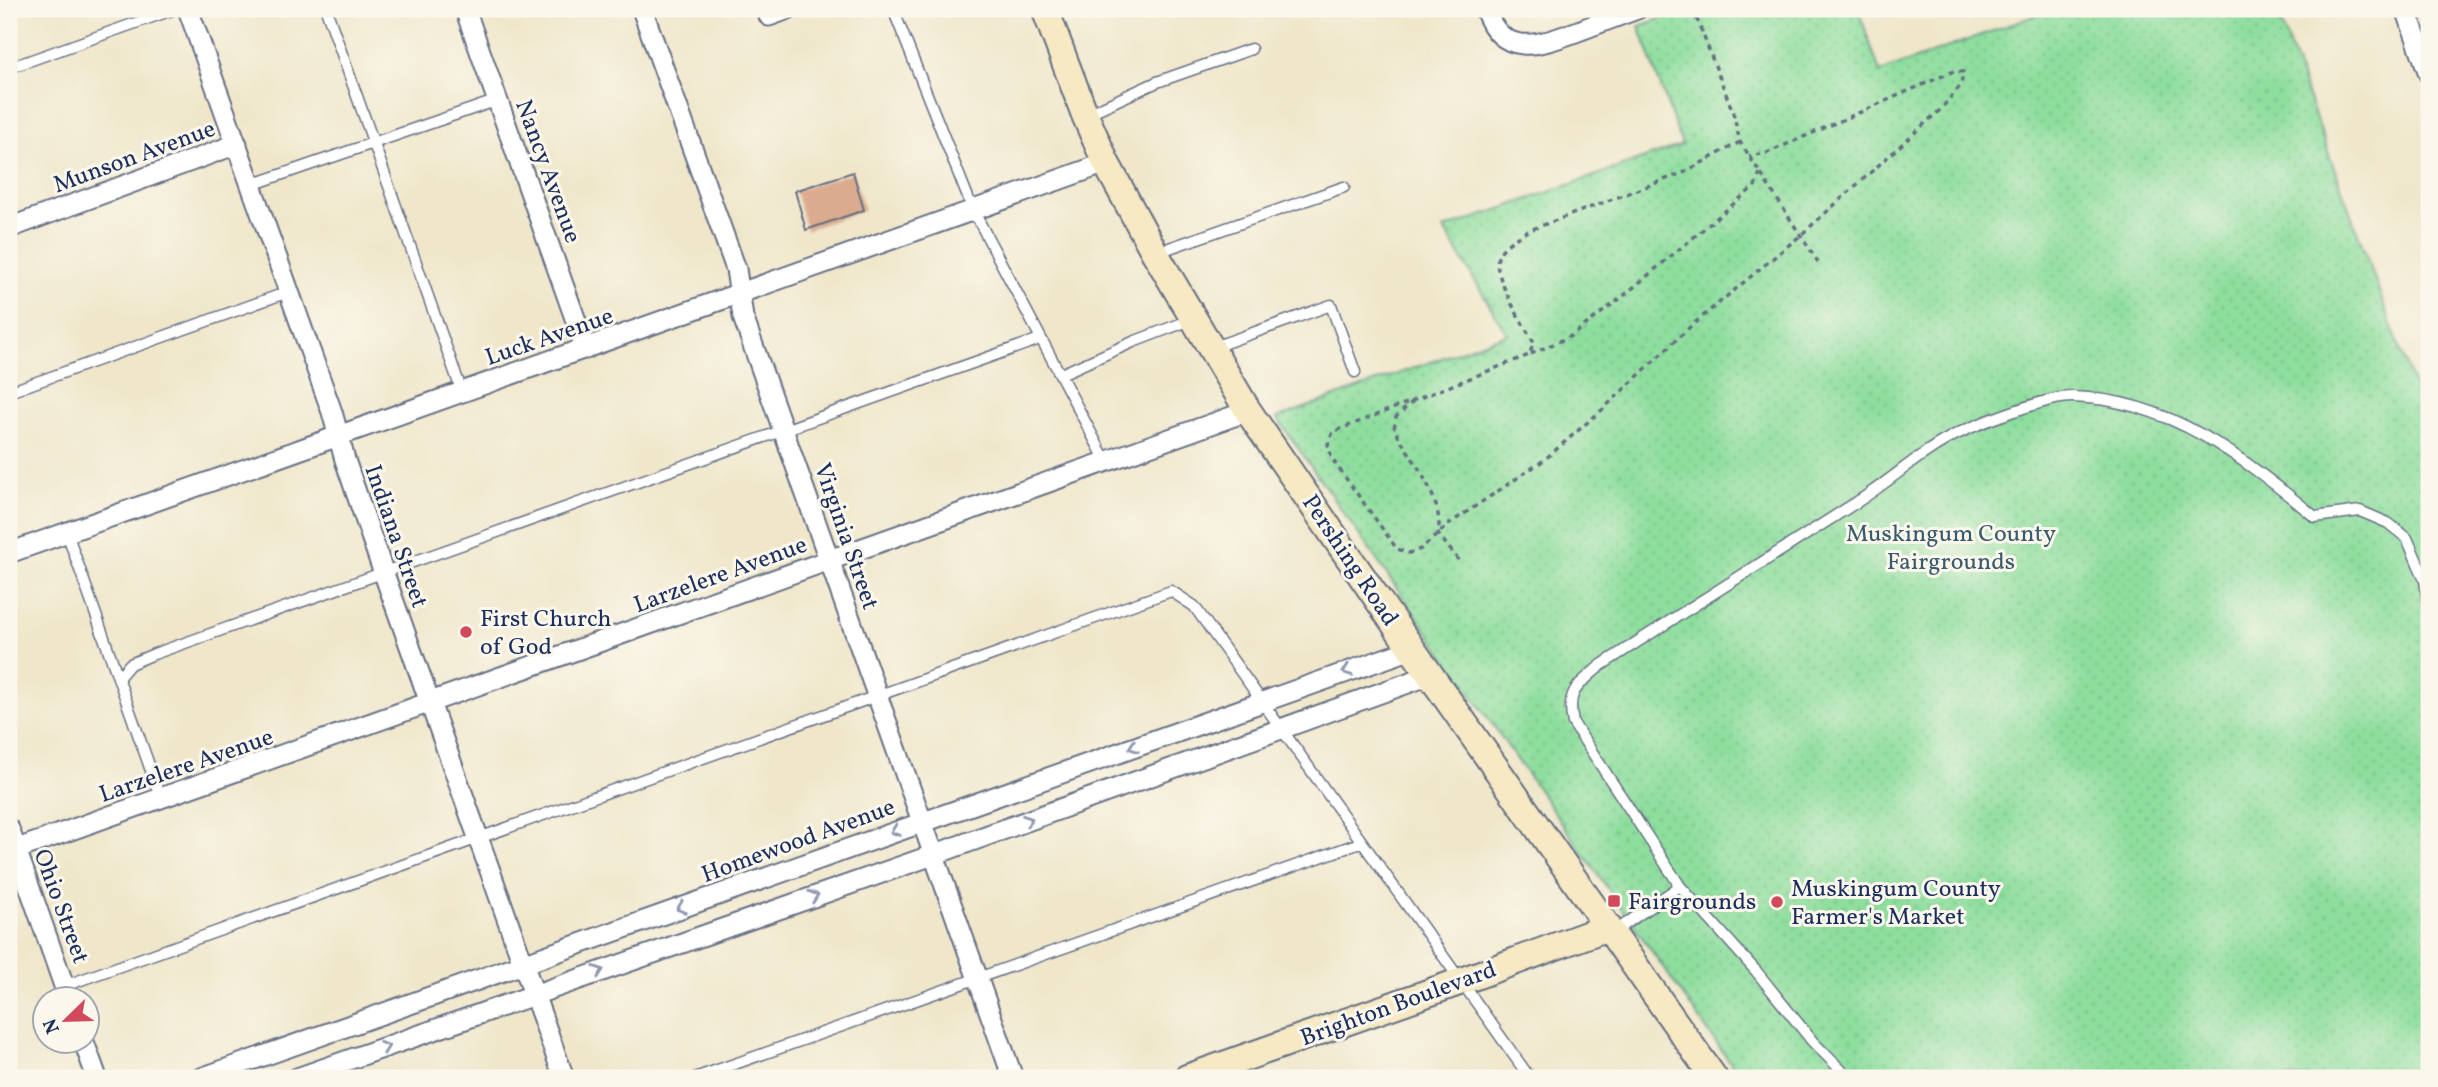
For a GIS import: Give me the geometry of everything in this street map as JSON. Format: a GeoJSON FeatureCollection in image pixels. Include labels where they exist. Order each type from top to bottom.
{"type":"FeatureCollection","features":[{"type":"Feature","properties":{"kind":"street","name":"Indiana Street"},"geometry":{"type":"LineString","coordinates":[[188,9],[383,571],[564,1078]]}},
{"type":"Feature","properties":{"kind":"street","name":"Nancy Avenue"},"geometry":{"type":"LineString","coordinates":[[465,9],[586,349]]}},
{"type":"Feature","properties":{"kind":"street","name":"Virginia Street"},"geometry":{"type":"LineString","coordinates":[[642,9],[736,269],[743,317],[1013,1078]]}},
{"type":"Feature","properties":{"kind":"street"},"geometry":{"type":"LineString","coordinates":[[769,16],[789,9]]}},
{"type":"Feature","properties":{"kind":"street","name":"Pershing Road"},"geometry":{"type":"LineString","coordinates":[[1045,9],[1084,115],[1105,163],[1248,411],[1714,1078]]}},
{"type":"Feature","properties":{"kind":"street"},"geometry":{"type":"LineString","coordinates":[[1485,9],[1498,31],[1510,41],[1528,46],[1545,43],[1637,9]]}},
{"type":"Feature","properties":{"kind":"street"},"geometry":{"type":"LineString","coordinates":[[2406,9],[2429,74]]}},
{"type":"Feature","properties":{"kind":"street","name":"Munson Avenue"},"geometry":{"type":"LineString","coordinates":[[9,228],[236,144]]}},
{"type":"Feature","properties":{"kind":"street","name":"Luck Avenue"},"geometry":{"type":"LineString","coordinates":[[9,553],[1105,163]]}},
{"type":"Feature","properties":{"kind":"street","name":"Larzelere Avenue"},"geometry":{"type":"LineString","coordinates":[[12,851],[1248,411]]}},
{"type":"Feature","properties":{"kind":"street","name":"Homewood Avenue"},"geometry":{"type":"LineString","coordinates":[[201,1078],[1412,649]]}},
{"type":"Feature","properties":{"kind":"street"},"geometry":{"type":"LineString","coordinates":[[297,1078],[933,855],[1430,675]]}},
{"type":"Feature","properties":{"kind":"street","name":"Ohio Street"},"geometry":{"type":"LineString","coordinates":[[9,829],[12,851],[64,986]]}},
{"type":"Feature","properties":{"kind":"street","name":"Brighton Boulevard"},"geometry":{"type":"LineString","coordinates":[[1187,1078],[1610,930]]}},
{"type":"Feature","properties":{"kind":"street"},"geometry":{"type":"LineString","coordinates":[[89,1056],[97,1078]]}},
{"type":"Feature","properties":{"kind":"lane"},"geometry":{"type":"LineString","coordinates":[[9,68],[175,9]]}},
{"type":"Feature","properties":{"kind":"lane"},"geometry":{"type":"LineString","coordinates":[[326,9],[462,392]]}},
{"type":"Feature","properties":{"kind":"lane"},"geometry":{"type":"LineString","coordinates":[[893,9],[973,210],[1107,463]]}},
{"type":"Feature","properties":{"kind":"lane"},"geometry":{"type":"LineString","coordinates":[[1084,115],[1157,82],[1251,49]]}},
{"type":"Feature","properties":{"kind":"lane"},"geometry":{"type":"LineString","coordinates":[[251,185],[498,100]]}},
{"type":"Feature","properties":{"kind":"lane"},"geometry":{"type":"LineString","coordinates":[[1155,253],[1344,187]]}},
{"type":"Feature","properties":{"kind":"lane"},"geometry":{"type":"LineString","coordinates":[[9,392],[288,292]]}},
{"type":"Feature","properties":{"kind":"lane"},"geometry":{"type":"LineString","coordinates":[[1211,348],[1331,305],[1355,372]]}},
{"type":"Feature","properties":{"kind":"lane"},"geometry":{"type":"LineString","coordinates":[[1061,374],[1193,319]]}},
{"type":"Feature","properties":{"kind":"lane"},"geometry":{"type":"LineString","coordinates":[[118,678],[130,664],[154,654],[1040,339]]}},
{"type":"Feature","properties":{"kind":"lane"},"geometry":{"type":"LineString","coordinates":[[1849,1078],[1813,1042],[1756,971],[1680,886],[1573,723],[1569,706],[1573,691],[1600,666],[1961,432],[2044,401],[2071,397],[2110,402],[2168,417],[2255,467],[2315,517],[2360,511],[2388,523],[2407,538],[2425,580],[2429,613]]}},
{"type":"Feature","properties":{"kind":"lane"},"geometry":{"type":"LineString","coordinates":[[67,533],[161,800]]}},
{"type":"Feature","properties":{"kind":"lane"},"geometry":{"type":"LineString","coordinates":[[86,986],[478,839],[1171,591],[1194,606],[1360,843],[1530,1078]]}},
{"type":"Feature","properties":{"kind":"lane"},"geometry":{"type":"LineString","coordinates":[[695,1078],[1360,843]]}},
{"type":"Feature","properties":{"kind":"lane"},"geometry":{"type":"LineString","coordinates":[[1610,930],[1680,886]]}},
{"type":"Feature","properties":{"kind":"path"},"geometry":{"type":"LineString","coordinates":[[1693,9],[1733,112],[1740,142],[1820,265]]}},
{"type":"Feature","properties":{"kind":"path"},"geometry":{"type":"LineString","coordinates":[[1749,156],[1767,153],[1954,71],[1963,72],[1961,85],[1940,110],[1801,235],[1691,326],[1544,460],[1438,534],[1421,549],[1409,553],[1397,549],[1332,459],[1328,444],[1333,432],[1571,336],[1755,186],[1760,173]]}},
{"type":"Feature","properties":{"kind":"path"},"geometry":{"type":"LineString","coordinates":[[1529,355],[1534,343],[1501,279],[1497,259],[1504,247],[1527,231],[1685,172],[1740,142]]}},
{"type":"Feature","properties":{"kind":"path"},"geometry":{"type":"LineString","coordinates":[[1415,399],[1396,417],[1394,429],[1436,502],[1440,523],[1438,534],[1460,562]]}},
{"type":"Feature","properties":{"kind":"green space","name":"Muskingum County Fairgrounds"},"geometry":{"type":"Polygon","coordinates":[[[1688,9],[1858,9],[1880,72],[2053,9],[2276,9],[2429,428],[2429,1078],[1741,1078],[1277,418],[1507,334],[1444,229],[1682,145],[1639,26],[1688,9]]]}},
{"type":"Feature","properties":{"kind":"building"},"geometry":{"type":"Polygon","coordinates":[[[853,172],[864,210],[806,230],[795,191],[853,172]]]}},
{"type":"Feature","properties":{"kind":"place","name":"First Church of God"},"geometry":{"type":"Point","coordinates":[466,632]}},
{"type":"Feature","properties":{"kind":"place","name":"Fairgrounds"},"geometry":{"type":"Point","coordinates":[1614,901]}},
{"type":"Feature","properties":{"kind":"place","name":"Muskingum County Farmer's Market"},"geometry":{"type":"Point","coordinates":[1777,902]}}]}
